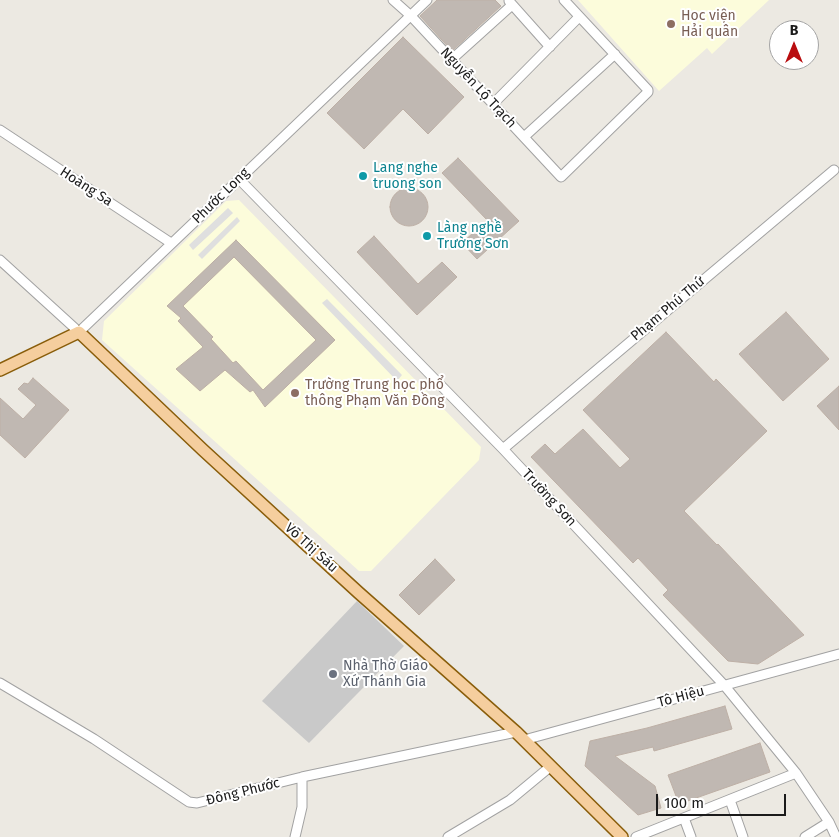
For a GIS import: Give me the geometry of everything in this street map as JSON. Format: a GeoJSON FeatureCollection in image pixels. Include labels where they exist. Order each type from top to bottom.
{"type":"FeatureCollection","features":[{"type":"Feature","properties":{"kind":"main road","name":"Phước Long"},"geometry":{"type":"LineString","coordinates":[[0,370],[79,332]]}},
{"type":"Feature","properties":{"kind":"main road","name":"Võ Thị Sáu"},"geometry":{"type":"LineString","coordinates":[[79,332],[203,450],[359,593],[520,736],[622,837]]}},
{"type":"Feature","properties":{"kind":"street","name":"Nguyễn Lộ Trạch"},"geometry":{"type":"LineString","coordinates":[[393,0],[411,16],[561,177],[648,92],[615,54]]}},
{"type":"Feature","properties":{"kind":"street","name":"Phước Long"},"geometry":{"type":"LineString","coordinates":[[79,332],[427,0]]}},
{"type":"Feature","properties":{"kind":"street"},"geometry":{"type":"LineString","coordinates":[[524,137],[615,54],[564,0]]}},
{"type":"Feature","properties":{"kind":"street"},"geometry":{"type":"LineString","coordinates":[[451,60],[510,2],[550,47]]}},
{"type":"Feature","properties":{"kind":"street"},"geometry":{"type":"LineString","coordinates":[[493,104],[579,16]]}},
{"type":"Feature","properties":{"kind":"street","name":"Hoàng Sa"},"geometry":{"type":"LineString","coordinates":[[0,130],[171,244]]}},
{"type":"Feature","properties":{"kind":"street","name":"Phạm Phú Thứ"},"geometry":{"type":"LineString","coordinates":[[503,449],[834,170]]}},
{"type":"Feature","properties":{"kind":"street","name":"Trường Sơn"},"geometry":{"type":"LineString","coordinates":[[239,179],[503,449],[724,685],[796,773],[829,822],[836,837]]}},
{"type":"Feature","properties":{"kind":"street","name":"Võ Thị Sáu"},"geometry":{"type":"LineString","coordinates":[[0,260],[79,332]]}},
{"type":"Feature","properties":{"kind":"street","name":"Tô Hiệu"},"geometry":{"type":"LineString","coordinates":[[520,736],[839,654]]}},
{"type":"Feature","properties":{"kind":"street","name":"Đông Phước"},"geometry":{"type":"LineString","coordinates":[[0,683],[94,739],[189,802],[197,803],[302,777],[520,736]]}},
{"type":"Feature","properties":{"kind":"street"},"geometry":{"type":"LineString","coordinates":[[448,837],[510,800],[550,766]]}},
{"type":"Feature","properties":{"kind":"street"},"geometry":{"type":"LineString","coordinates":[[636,837],[796,773]]}},
{"type":"Feature","properties":{"kind":"street"},"geometry":{"type":"LineString","coordinates":[[295,837],[302,807],[302,777]]}},
{"type":"Feature","properties":{"kind":"street"},"geometry":{"type":"LineString","coordinates":[[730,800],[743,837]]}},
{"type":"Feature","properties":{"kind":"street"},"geometry":{"type":"LineString","coordinates":[[684,818],[691,837]]}},
{"type":"Feature","properties":{"kind":"street"},"geometry":{"type":"LineString","coordinates":[[805,837],[829,822]]}},
{"type":"Feature","properties":{"kind":"shaded area","name":"Học viện Hải quân"},"geometry":{"type":"Polygon","coordinates":[[[578,0],[769,0],[712,54],[707,48],[659,91],[578,0]]]}},
{"type":"Feature","properties":{"kind":"shaded area","name":"Trường Trung học phổ thông Phạm Văn Đồng"},"geometry":{"type":"Polygon","coordinates":[[[239,200],[481,447],[479,460],[371,571],[359,571],[102,340],[104,321],[226,201],[239,200]]]}},
{"type":"Feature","properties":{"kind":"shaded area"},"geometry":{"type":"Polygon","coordinates":[[[228,208],[233,213],[193,250],[189,245],[228,208]]]}},
{"type":"Feature","properties":{"kind":"shaded area"},"geometry":{"type":"Polygon","coordinates":[[[237,217],[240,221],[202,259],[198,255],[237,217]]]}},
{"type":"Feature","properties":{"kind":"shaded area"},"geometry":{"type":"Polygon","coordinates":[[[327,299],[402,375],[397,381],[322,303],[327,299]]]}},
{"type":"Feature","properties":{"kind":"shaded area","name":"Nhà Thờ Giáo Xứ Thánh Gia"},"geometry":{"type":"Polygon","coordinates":[[[357,601],[404,646],[309,743],[262,701],[357,601]]]}},
{"type":"Feature","properties":{"kind":"building"},"geometry":{"type":"Polygon","coordinates":[[[437,0],[495,0],[501,6],[452,51],[420,16],[437,0]]]}},
{"type":"Feature","properties":{"kind":"building"},"geometry":{"type":"Polygon","coordinates":[[[403,37],[464,97],[428,134],[403,109],[364,149],[327,113],[403,37]]]}},
{"type":"Feature","properties":{"kind":"building"},"geometry":{"type":"Polygon","coordinates":[[[458,158],[519,221],[477,259],[462,243],[487,220],[442,173],[458,158]]]}},
{"type":"Feature","properties":{"kind":"building"},"geometry":{"type":"Polygon","coordinates":[[[409,188],[423,193],[428,207],[423,221],[409,226],[395,221],[390,207],[395,193],[409,188]]]}},
{"type":"Feature","properties":{"kind":"building"},"geometry":{"type":"Polygon","coordinates":[[[374,236],[418,284],[442,262],[457,277],[417,315],[357,252],[374,236]]]}},
{"type":"Feature","properties":{"kind":"building"},"geometry":{"type":"Polygon","coordinates":[[[236,240],[335,340],[265,407],[253,390],[250,392],[225,370],[200,391],[176,369],[203,347],[178,321],[181,318],[167,306],[236,240]],[[234,257],[183,306],[213,337],[211,339],[233,363],[236,361],[263,390],[316,340],[234,257]]]}},
{"type":"Feature","properties":{"kind":"building"},"geometry":{"type":"Polygon","coordinates":[[[786,312],[829,359],[783,401],[739,354],[786,312]]]}},
{"type":"Feature","properties":{"kind":"building"},"geometry":{"type":"Polygon","coordinates":[[[666,332],[714,382],[716,379],[767,431],[684,511],[804,635],[758,664],[728,661],[663,595],[668,590],[638,558],[633,563],[531,457],[545,444],[555,454],[583,429],[620,468],[630,459],[583,410],[666,332]]]}},
{"type":"Feature","properties":{"kind":"building"},"geometry":{"type":"Polygon","coordinates":[[[33,378],[69,410],[25,458],[0,435],[0,398],[23,419],[36,405],[18,389],[24,383],[28,384],[33,378]]]}},
{"type":"Feature","properties":{"kind":"building"},"geometry":{"type":"Polygon","coordinates":[[[839,386],[839,430],[817,406],[839,386]]]}},
{"type":"Feature","properties":{"kind":"building"},"geometry":{"type":"Polygon","coordinates":[[[435,559],[455,580],[419,615],[399,595],[435,559]]]}},
{"type":"Feature","properties":{"kind":"building"},"geometry":{"type":"Polygon","coordinates":[[[725,706],[732,729],[654,751],[653,747],[615,756],[655,786],[661,808],[638,815],[585,766],[590,741],[647,728],[725,706]]]}},
{"type":"Feature","properties":{"kind":"building"},"geometry":{"type":"Polygon","coordinates":[[[760,743],[770,772],[679,804],[668,775],[760,743]]]}},
{"type":"Feature","properties":{"kind":"place","name":"Học viện Hải quân"},"geometry":{"type":"Point","coordinates":[671,24]}},
{"type":"Feature","properties":{"kind":"place","name":"Lang nghe truong son"},"geometry":{"type":"Point","coordinates":[363,176]}},
{"type":"Feature","properties":{"kind":"place","name":"Làng nghề Trường Sơn"},"geometry":{"type":"Point","coordinates":[427,236]}},
{"type":"Feature","properties":{"kind":"place","name":"Trường Trung học phổ thông Phạm Văn Đồng"},"geometry":{"type":"Point","coordinates":[295,393]}},
{"type":"Feature","properties":{"kind":"place","name":"Nhà Thờ Giáo Xứ Thánh Gia"},"geometry":{"type":"Point","coordinates":[333,674]}}]}
